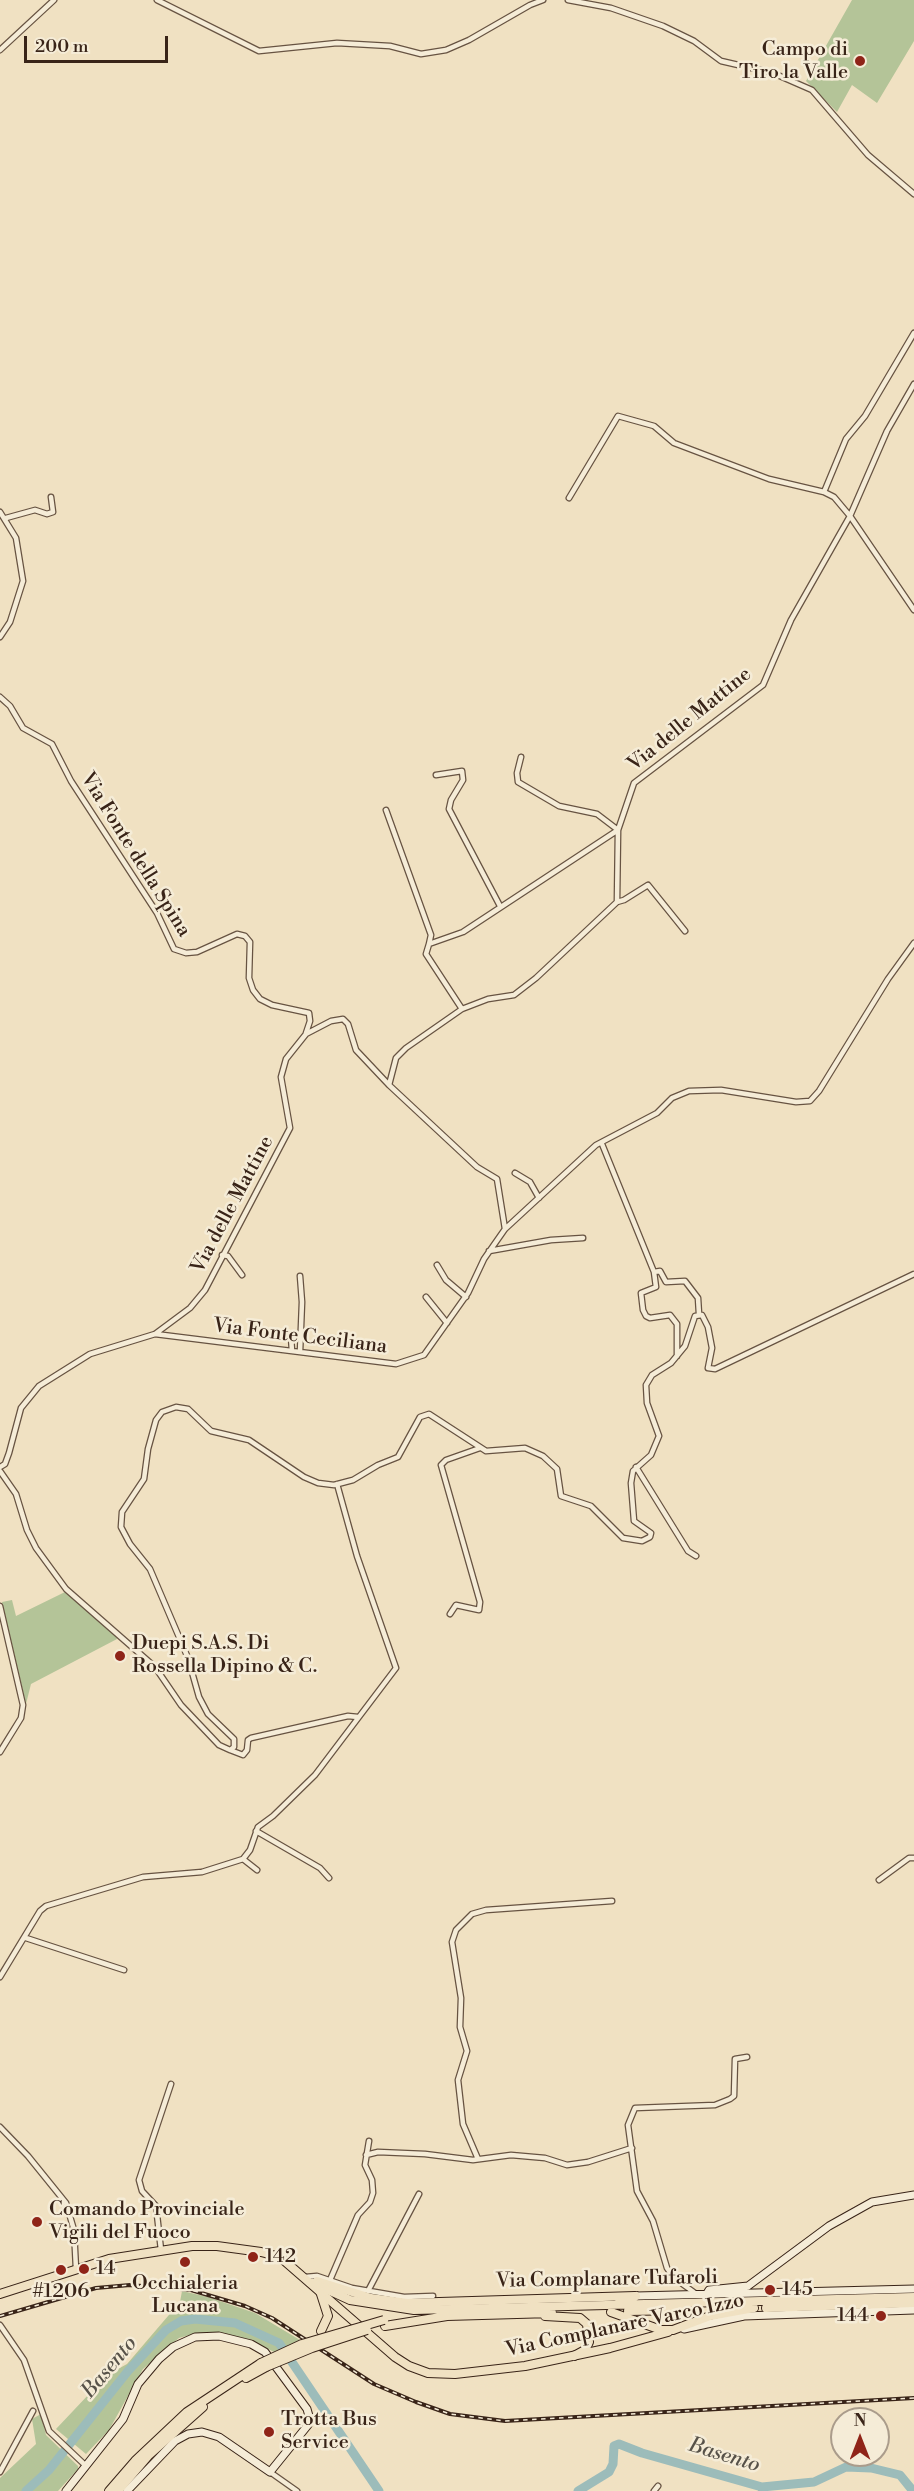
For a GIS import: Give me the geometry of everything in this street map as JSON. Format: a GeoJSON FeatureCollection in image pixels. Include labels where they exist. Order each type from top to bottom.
{"type":"FeatureCollection","features":[{"type":"Feature","properties":{"kind":"highway"},"geometry":{"type":"LineString","coordinates":[[312,2283],[350,2300],[396,2309],[580,2318],[587,2324],[589,2342],[585,2350],[574,2356]]}},
{"type":"Feature","properties":{"kind":"highway"},"geometry":{"type":"LineString","coordinates":[[109,2491],[141,2454],[187,2412],[321,2331],[328,2316],[320,2291]]}},
{"type":"Feature","properties":{"kind":"highway"},"geometry":{"type":"LineString","coordinates":[[611,2309],[636,2296]]}},
{"type":"Feature","properties":{"kind":"highway"},"geometry":{"type":"LineString","coordinates":[[611,2309],[914,2297]]}},
{"type":"Feature","properties":{"kind":"highway"},"geometry":{"type":"LineString","coordinates":[[302,2344],[384,2323],[482,2312],[914,2303]]}},
{"type":"Feature","properties":{"kind":"highway"},"geometry":{"type":"LineString","coordinates":[[611,2309],[661,2330],[673,2330],[710,2316],[754,2308]]}},
{"type":"Feature","properties":{"kind":"highway"},"geometry":{"type":"LineString","coordinates":[[118,2491],[177,2429],[207,2404],[263,2365],[384,2323]]}},
{"type":"Feature","properties":{"kind":"main road","name":"Via Complanare Varco Izzo"},"geometry":{"type":"LineString","coordinates":[[0,2294],[109,2259],[205,2245],[261,2252],[280,2257],[395,2357],[409,2366],[428,2373],[455,2374],[525,2366],[574,2356],[673,2330]]}},
{"type":"Feature","properties":{"kind":"main road","name":"Via Complanare Tufaroli"},"geometry":{"type":"LineString","coordinates":[[305,2277],[371,2298],[408,2303],[581,2295],[636,2296]]}},
{"type":"Feature","properties":{"kind":"street"},"geometry":{"type":"LineString","coordinates":[[0,50],[54,0]]}},
{"type":"Feature","properties":{"kind":"street"},"geometry":{"type":"LineString","coordinates":[[157,0],[259,51],[337,43],[390,46],[421,54],[446,50],[469,40],[543,0]]}},
{"type":"Feature","properties":{"kind":"street"},"geometry":{"type":"LineString","coordinates":[[568,0],[611,8],[663,26],[694,41],[721,61],[774,73],[812,90],[868,155],[914,194]]}},
{"type":"Feature","properties":{"kind":"street"},"geometry":{"type":"LineString","coordinates":[[824,492],[846,439],[865,416],[914,333]]}},
{"type":"Feature","properties":{"kind":"street","name":"Via delle Mattine"},"geometry":{"type":"LineString","coordinates":[[617,902],[618,830],[634,783],[763,685],[791,620],[850,516],[887,431],[914,384]]}},
{"type":"Feature","properties":{"kind":"street"},"geometry":{"type":"LineString","coordinates":[[569,498],[618,416],[654,426],[674,442],[769,479],[824,492],[834,497],[850,516],[914,610]]}},
{"type":"Feature","properties":{"kind":"street"},"geometry":{"type":"LineString","coordinates":[[6,518],[35,510],[47,514],[53,512],[51,497]]}},
{"type":"Feature","properties":{"kind":"street"},"geometry":{"type":"LineString","coordinates":[[0,512],[6,518],[16,538],[23,581],[13,615],[0,637]]}},
{"type":"Feature","properties":{"kind":"street","name":"Via Fonte della Spina"},"geometry":{"type":"LineString","coordinates":[[0,697],[10,706],[23,728],[52,744],[71,781],[157,913],[174,949],[186,953],[197,952],[237,934],[245,936],[250,942],[249,978],[253,990],[260,999],[272,1005],[309,1013],[310,1021],[306,1034]]}},
{"type":"Feature","properties":{"kind":"street"},"geometry":{"type":"LineString","coordinates":[[429,944],[463,932],[618,830],[597,814],[559,806],[518,782],[517,772],[521,757]]}},
{"type":"Feature","properties":{"kind":"street"},"geometry":{"type":"LineString","coordinates":[[436,775],[462,771],[464,780],[451,800],[449,809],[500,906]]}},
{"type":"Feature","properties":{"kind":"street"},"geometry":{"type":"LineString","coordinates":[[386,810],[431,935],[426,954],[462,1009]]}},
{"type":"Feature","properties":{"kind":"street"},"geometry":{"type":"LineString","coordinates":[[505,1229],[497,1179],[477,1167],[389,1084],[396,1058],[406,1047],[462,1009],[488,999],[514,995],[536,978],[617,902],[648,885],[686,931]]}},
{"type":"Feature","properties":{"kind":"street","name":"Via Fonte Ceciliana"},"geometry":{"type":"LineString","coordinates":[[155,1334],[396,1364],[424,1355],[465,1297],[489,1251],[505,1229],[583,1155],[657,1113],[672,1098],[689,1090],[721,1090],[796,1102],[810,1101],[819,1091],[888,979],[914,943]]}},
{"type":"Feature","properties":{"kind":"street","name":"Via delle Mattine"},"geometry":{"type":"LineString","coordinates":[[0,1469],[5,1464],[9,1453],[21,1408],[39,1386],[90,1354],[155,1334],[190,1308],[205,1290],[290,1128],[281,1077],[286,1059],[306,1034],[331,1021],[343,1019],[348,1024],[356,1050],[389,1084]]}},
{"type":"Feature","properties":{"kind":"street"},"geometry":{"type":"LineString","coordinates":[[602,1144],[654,1272],[656,1287],[641,1293],[646,1316],[650,1318],[670,1315],[677,1324],[676,1356]]}},
{"type":"Feature","properties":{"kind":"street"},"geometry":{"type":"LineString","coordinates":[[515,1173],[530,1182],[539,1197]]}},
{"type":"Feature","properties":{"kind":"street"},"geometry":{"type":"LineString","coordinates":[[489,1251],[551,1240],[584,1238]]}},
{"type":"Feature","properties":{"kind":"street"},"geometry":{"type":"LineString","coordinates":[[222,1254],[228,1256],[242,1275]]}},
{"type":"Feature","properties":{"kind":"street"},"geometry":{"type":"LineString","coordinates":[[437,1264],[446,1280],[465,1297]]}},
{"type":"Feature","properties":{"kind":"street"},"geometry":{"type":"LineString","coordinates":[[654,1272],[660,1271],[666,1282],[685,1281],[698,1298],[699,1314],[705,1320],[710,1337],[712,1352],[708,1368],[715,1369],[914,1274]]}},
{"type":"Feature","properties":{"kind":"street"},"geometry":{"type":"LineString","coordinates":[[300,1276],[300,1352]]}},
{"type":"Feature","properties":{"kind":"street"},"geometry":{"type":"LineString","coordinates":[[426,1297],[447,1323]]}},
{"type":"Feature","properties":{"kind":"street"},"geometry":{"type":"LineString","coordinates":[[230,1750],[234,1747],[234,1739],[208,1714],[199,1697],[188,1658],[150,1569],[130,1544],[121,1527],[124,1508],[144,1479],[148,1449],[156,1420],[162,1412],[171,1408],[185,1407],[212,1431],[249,1440],[304,1477],[318,1483],[337,1484],[353,1480],[378,1465],[398,1457],[418,1420],[425,1414],[432,1415],[480,1448],[489,1451],[525,1448],[543,1456],[557,1469],[561,1496],[591,1506],[623,1538],[642,1541],[648,1539],[651,1533],[648,1529],[637,1525],[632,1516],[631,1483],[636,1467],[651,1455],[658,1440],[657,1426],[645,1394],[647,1382],[652,1375],[676,1356],[688,1340],[695,1316],[699,1314]]}},
{"type":"Feature","properties":{"kind":"street"},"geometry":{"type":"LineString","coordinates":[[291,1337],[292,1351]]}},
{"type":"Feature","properties":{"kind":"street"},"geometry":{"type":"LineString","coordinates":[[450,1614],[456,1605],[478,1610],[480,1602],[441,1465],[446,1460],[480,1448]]}},
{"type":"Feature","properties":{"kind":"street"},"geometry":{"type":"LineString","coordinates":[[636,1467],[688,1551],[696,1556]]}},
{"type":"Feature","properties":{"kind":"street"},"geometry":{"type":"LineString","coordinates":[[0,1469],[15,1494],[27,1530],[36,1548],[61,1582],[84,1607],[154,1667],[181,1705],[219,1745],[243,1755],[247,1750],[248,1740],[251,1738],[348,1716],[358,1717]]}},
{"type":"Feature","properties":{"kind":"street"},"geometry":{"type":"LineString","coordinates":[[0,1977],[26,1938],[40,1911],[62,1899],[143,1877],[201,1872],[243,1859],[250,1850],[256,1831],[315,1774],[396,1668],[357,1556],[337,1484]]}},
{"type":"Feature","properties":{"kind":"street"},"geometry":{"type":"LineString","coordinates":[[0,1606],[15,1665],[23,1710],[21,1718],[0,1752]]}},
{"type":"Feature","properties":{"kind":"street"},"geometry":{"type":"LineString","coordinates":[[256,1831],[320,1868],[329,1878]]}},
{"type":"Feature","properties":{"kind":"street"},"geometry":{"type":"LineString","coordinates":[[879,1880],[909,1858],[914,1858]]}},
{"type":"Feature","properties":{"kind":"street"},"geometry":{"type":"LineString","coordinates":[[243,1859],[257,1870]]}},
{"type":"Feature","properties":{"kind":"street"},"geometry":{"type":"LineString","coordinates":[[478,2159],[463,2124],[458,2080],[467,2051],[460,2027],[461,1998],[452,1942],[456,1930],[472,1914],[486,1911],[612,1901]]}},
{"type":"Feature","properties":{"kind":"street"},"geometry":{"type":"LineString","coordinates":[[26,1938],[124,1970]]}},
{"type":"Feature","properties":{"kind":"street"},"geometry":{"type":"LineString","coordinates":[[747,2057],[735,2060],[734,2096],[730,2099],[715,2105],[635,2108],[628,2125],[637,2191],[653,2221],[667,2268],[674,2278],[702,2295],[709,2290],[748,2286],[829,2226],[872,2202],[914,2195]]}},
{"type":"Feature","properties":{"kind":"street"},"geometry":{"type":"LineString","coordinates":[[160,2250],[156,2206],[142,2191],[139,2180],[171,2084]]}},
{"type":"Feature","properties":{"kind":"street"},"geometry":{"type":"LineString","coordinates":[[0,2127],[28,2156],[66,2203],[74,2230],[76,2269]]}},
{"type":"Feature","properties":{"kind":"street"},"geometry":{"type":"LineString","coordinates":[[330,2280],[358,2215],[370,2202],[373,2193],[372,2180],[365,2165],[369,2141]]}},
{"type":"Feature","properties":{"kind":"street"},"geometry":{"type":"LineString","coordinates":[[366,2156],[378,2152],[478,2159],[511,2156],[544,2158],[567,2165],[588,2162],[632,2148]]}},
{"type":"Feature","properties":{"kind":"street"},"geometry":{"type":"LineString","coordinates":[[368,2292],[419,2194]]}},
{"type":"Feature","properties":{"kind":"street"},"geometry":{"type":"LineString","coordinates":[[305,2277],[317,2276],[368,2292],[404,2297],[433,2296]]}},
{"type":"Feature","properties":{"kind":"street","name":"Via Complanare Tufaroli"},"geometry":{"type":"LineString","coordinates":[[636,2296],[914,2289]]}},
{"type":"Feature","properties":{"kind":"street","name":"Via Complanare Varco Izzo"},"geometry":{"type":"LineString","coordinates":[[673,2330],[744,2316],[914,2310]]}},
{"type":"Feature","properties":{"kind":"street"},"geometry":{"type":"LineString","coordinates":[[0,2325],[24,2360],[49,2431],[86,2465]]}},
{"type":"Feature","properties":{"kind":"street"},"geometry":{"type":"LineString","coordinates":[[66,2491],[123,2419],[138,2384],[159,2359],[173,2347],[195,2337],[219,2336],[251,2344],[265,2352],[307,2409],[308,2425],[270,2472]]}},
{"type":"Feature","properties":{"kind":"street"},"geometry":{"type":"LineString","coordinates":[[0,2472],[33,2411]]}},
{"type":"Feature","properties":{"kind":"street"},"geometry":{"type":"LineString","coordinates":[[127,2491],[175,2441],[188,2434],[201,2432],[219,2437],[297,2491]]}},
{"type":"Feature","properties":{"kind":"street"},"geometry":{"type":"LineString","coordinates":[[654,2491],[658,2486]]}},
{"type":"Feature","properties":{"kind":"green space","name":"Campo di Tiro la Valle"},"geometry":{"type":"Polygon","coordinates":[[[852,0],[914,0],[914,41],[877,103],[852,85],[837,112],[806,81],[852,0]]]}},
{"type":"Feature","properties":{"kind":"green space"},"geometry":{"type":"Polygon","coordinates":[[[65,1592],[115,1633],[117,1639],[31,1684],[26,1704],[2,1602],[12,1600],[16,1616],[65,1592]]]}},
{"type":"Feature","properties":{"kind":"green space"},"geometry":{"type":"Polygon","coordinates":[[[182,2291],[255,2313],[300,2340],[274,2352],[249,2339],[213,2333],[193,2334],[179,2338],[143,2369],[109,2430],[86,2454],[56,2429],[107,2375],[127,2364],[180,2302],[182,2291]]]}},
{"type":"Feature","properties":{"kind":"green space"},"geometry":{"type":"Polygon","coordinates":[[[41,2414],[46,2435],[78,2466],[78,2469],[58,2491],[0,2491],[0,2478],[36,2444],[32,2419],[41,2414]]]}},
{"type":"Feature","properties":{"kind":"waterway","name":"Basento"},"geometry":{"type":"LineString","coordinates":[[26,2491],[49,2470],[128,2371],[166,2330],[181,2321],[195,2319],[235,2323],[279,2343],[379,2491]]}},
{"type":"Feature","properties":{"kind":"waterway","name":"Basento"},"geometry":{"type":"LineString","coordinates":[[578,2491],[609,2472],[613,2464],[614,2446],[619,2444],[642,2453],[762,2487],[814,2482],[846,2467],[871,2468],[900,2475],[913,2491]]}},
{"type":"Feature","properties":{"kind":"waterway","name":"Basento"},"geometry":{"type":"LineString","coordinates":[[759,2491],[762,2487]]}},
{"type":"Feature","properties":{"kind":"railway"},"geometry":{"type":"LineString","coordinates":[[0,2316],[96,2288],[130,2285],[191,2290],[245,2306],[272,2318],[374,2384],[416,2402],[450,2414],[505,2421],[914,2398]]}},
{"type":"Feature","properties":{"kind":"place","name":"Campo di Tiro la Valle"},"geometry":{"type":"Point","coordinates":[860,61]}},
{"type":"Feature","properties":{"kind":"place","name":"Duepi S.A.S. Di Rossella Dipino & C."},"geometry":{"type":"Point","coordinates":[120,1656]}},
{"type":"Feature","properties":{"kind":"place","name":"Comando Provinciale Vigili del Fuoco"},"geometry":{"type":"Point","coordinates":[37,2222]}},
{"type":"Feature","properties":{"kind":"place","name":"142"},"geometry":{"type":"Point","coordinates":[253,2257]}},
{"type":"Feature","properties":{"kind":"place","name":"Occhialeria Lucana"},"geometry":{"type":"Point","coordinates":[185,2262]}},
{"type":"Feature","properties":{"kind":"place","name":"14"},"geometry":{"type":"Point","coordinates":[84,2269]}},
{"type":"Feature","properties":{"kind":"place","name":"#1206"},"geometry":{"type":"Point","coordinates":[61,2270]}},
{"type":"Feature","properties":{"kind":"place","name":"145"},"geometry":{"type":"Point","coordinates":[770,2290]}},
{"type":"Feature","properties":{"kind":"place","name":"144"},"geometry":{"type":"Point","coordinates":[881,2316]}},
{"type":"Feature","properties":{"kind":"place","name":"Trotta Bus Service"},"geometry":{"type":"Point","coordinates":[269,2432]}}]}
